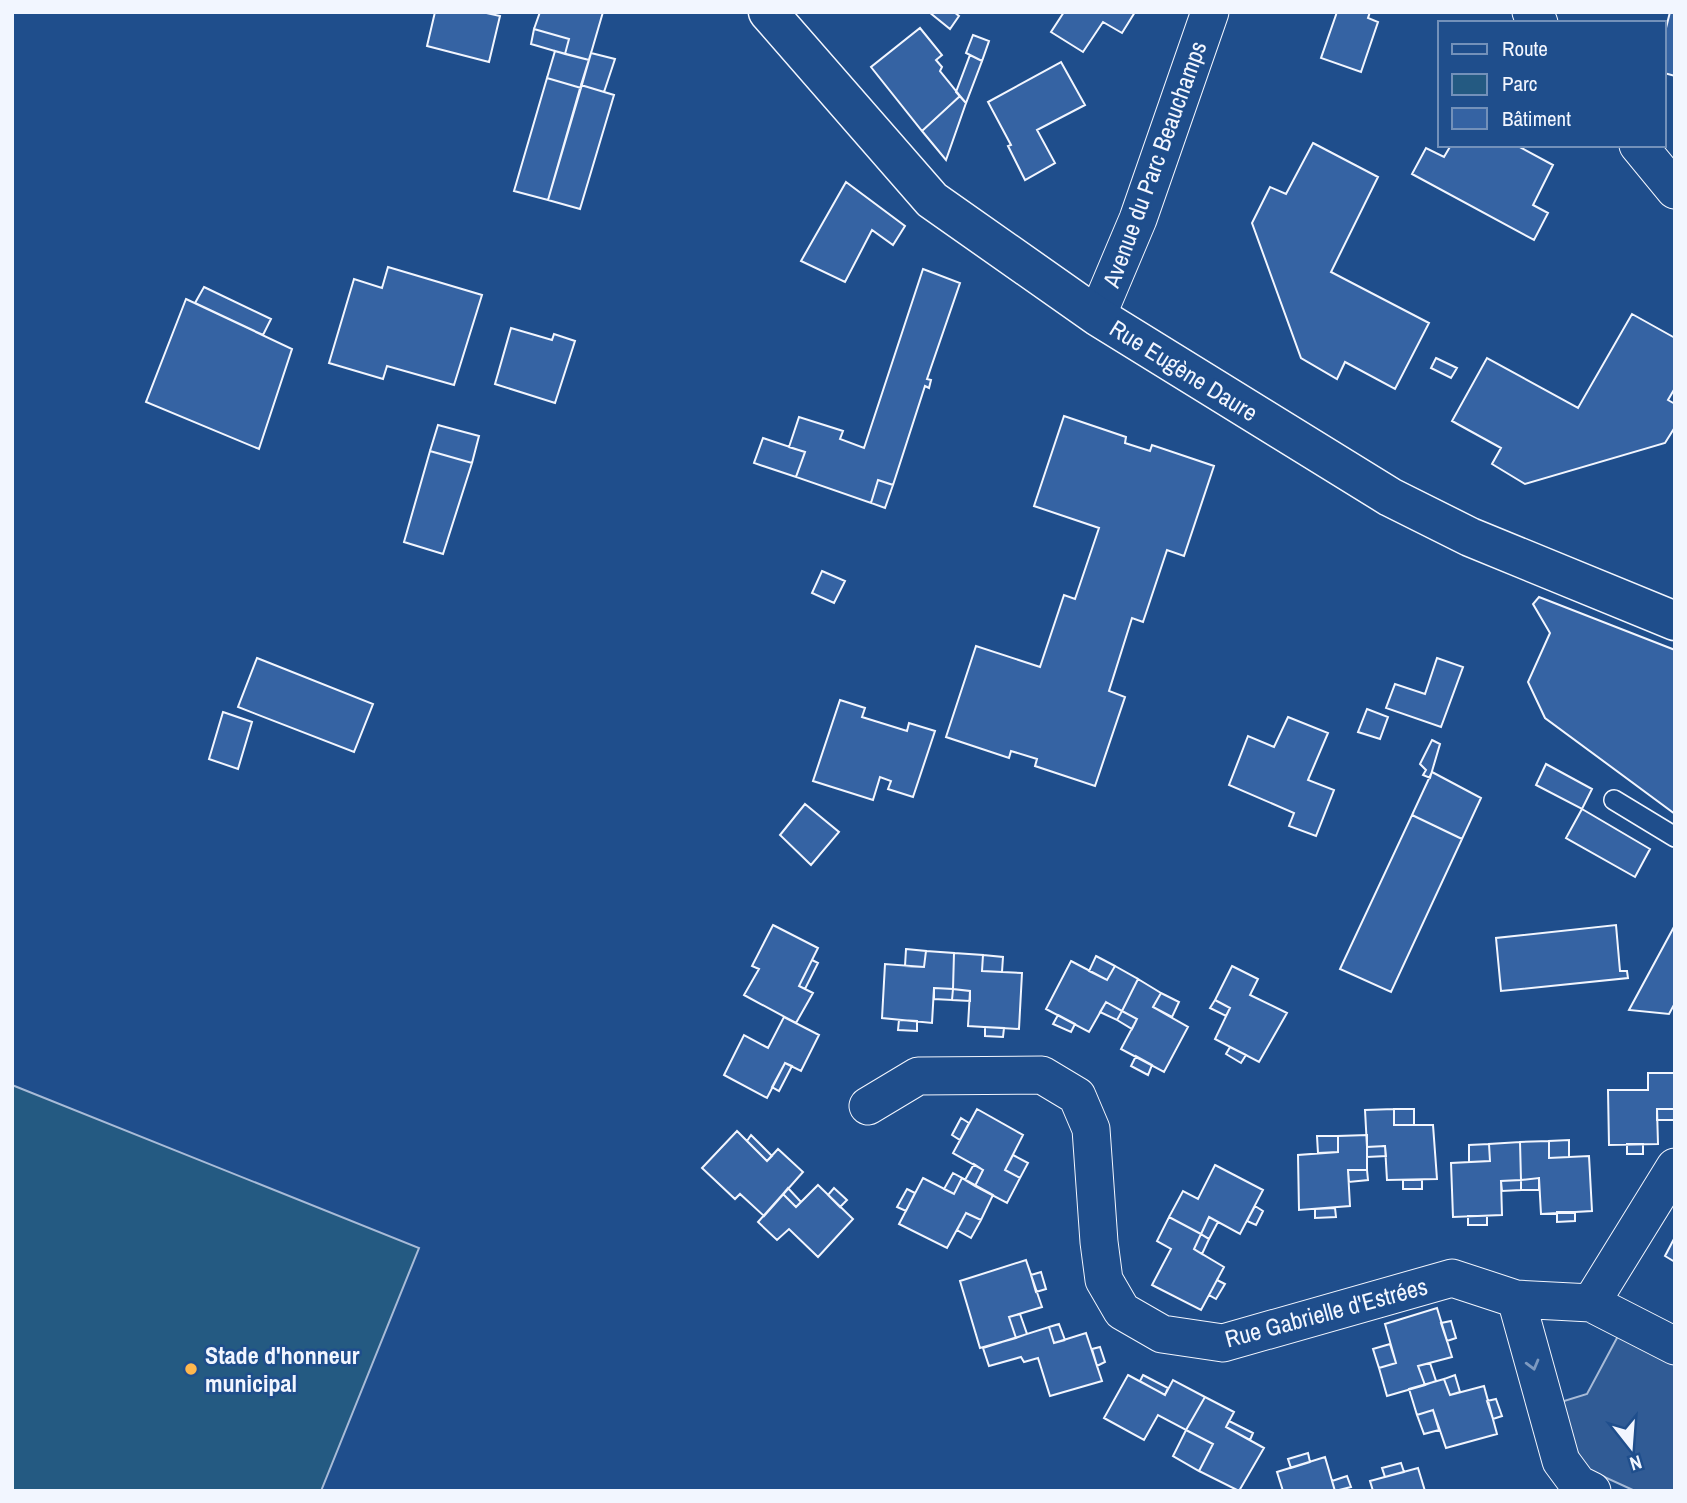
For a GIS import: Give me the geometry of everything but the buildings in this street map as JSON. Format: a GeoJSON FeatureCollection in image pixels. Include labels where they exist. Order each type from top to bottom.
{"type":"FeatureCollection","features":[{"type":"Feature","properties":{"kind":"street","name":"Rue Eugène Daure"},"geometry":{"type":"LineString","coordinates":[[768,12],[932,200],[1097,316],[1390,497],[1470,537],[1674,620]]}},
{"type":"Feature","properties":{"kind":"street","name":"Avenue du Parc Beauchamps"},"geometry":{"type":"LineString","coordinates":[[1097,316],[1138,219],[1210,12]]}},
{"type":"Feature","properties":{"kind":"street"},"geometry":{"type":"LineString","coordinates":[[1641,147],[1675,190]]}},
{"type":"Feature","properties":{"kind":"street","name":"Rue Gabrielle d'Estrées"},"geometry":{"type":"LineString","coordinates":[[868,1106],[918,1076],[1042,1076],[1077,1096],[1091,1129],[1104,1280],[1122,1311],[1162,1334],[1223,1343],[1452,1278],[1516,1299],[1591,1303],[1675,1346]]}},
{"type":"Feature","properties":{"kind":"street"},"geometry":{"type":"LineString","coordinates":[[1591,1303],[1675,1167]]}},
{"type":"Feature","properties":{"kind":"street"},"geometry":{"type":"LineString","coordinates":[[1516,1299],[1561,1461],[1578,1484],[1592,1491]]}},
{"type":"Feature","properties":{"kind":"lane"},"geometry":{"type":"LineString","coordinates":[[1614,800],[1675,837]]}},
{"type":"Feature","properties":{"kind":"green space","name":"Stade d'honneur municipal"},"geometry":{"type":"Polygon","coordinates":[[[12,1085],[419,1248],[321,1491],[12,1491],[12,1085]]]}},
{"type":"Feature","properties":{"kind":"shaded area"},"geometry":{"type":"Polygon","coordinates":[[[1618,1336],[1675,1359],[1675,1491],[1635,1491],[1589,1470],[1579,1456],[1562,1415],[1564,1401],[1587,1394],[1618,1336]]]}},
{"type":"Feature","properties":{"kind":"place","name":"Stade d'honneur municipal"},"geometry":{"type":"Point","coordinates":[191,1369]}}]}
